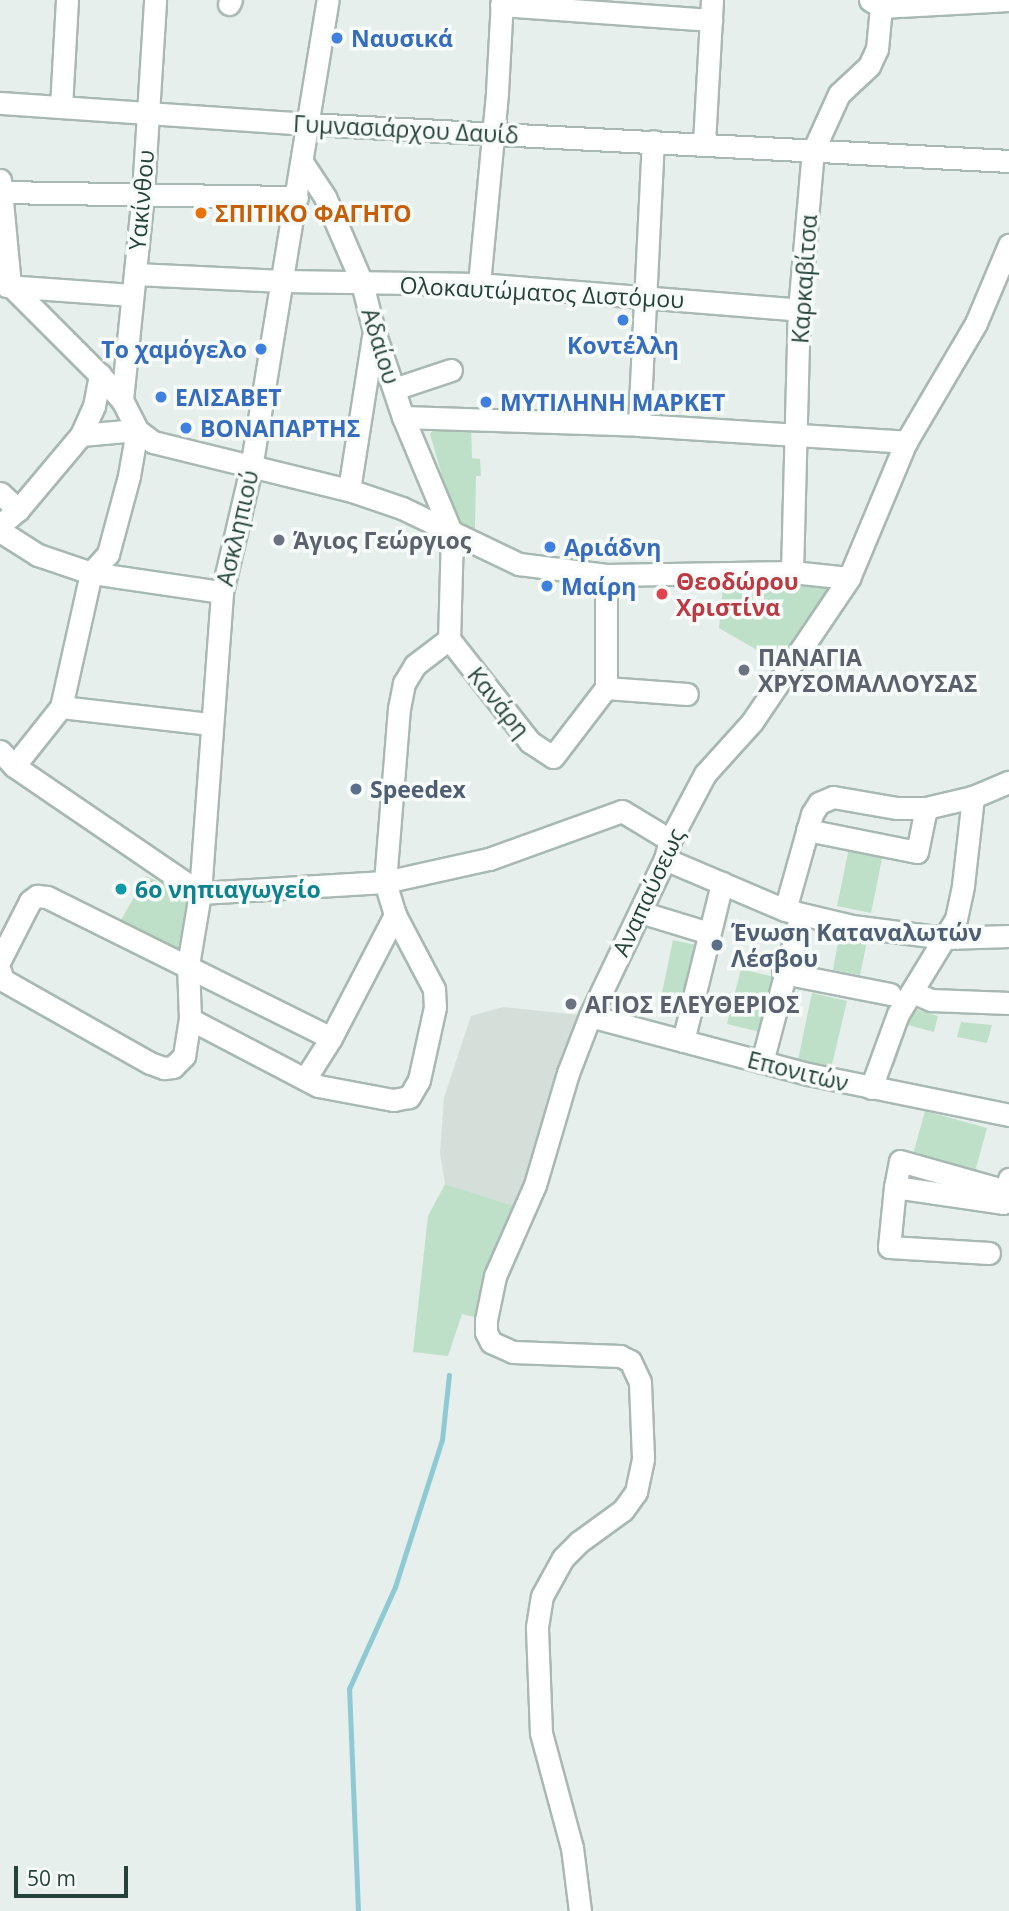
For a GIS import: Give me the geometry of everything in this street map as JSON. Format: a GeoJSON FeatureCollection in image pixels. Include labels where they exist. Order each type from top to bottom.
{"type":"FeatureCollection","features":[{"type":"Feature","properties":{"kind":"street"},"geometry":{"type":"LineString","coordinates":[[61,107],[67,0]]}},
{"type":"Feature","properties":{"kind":"street","name":"Υακίνθου"},"geometry":{"type":"LineString","coordinates":[[122,400],[143,193],[155,0]]}},
{"type":"Feature","properties":{"kind":"street","name":"Ασκληπιού"},"geometry":{"type":"LineString","coordinates":[[0,971],[3,980],[164,1068],[181,1062],[184,1056],[190,1019],[188,965],[200,893],[222,592],[251,468],[328,0]]}},
{"type":"Feature","properties":{"kind":"street"},"geometry":{"type":"LineString","coordinates":[[876,4],[1009,0]]}},
{"type":"Feature","properties":{"kind":"street"},"geometry":{"type":"LineString","coordinates":[[479,284],[502,2],[712,10],[704,143]]}},
{"type":"Feature","properties":{"kind":"street","name":"Καρκαβίτσα"},"geometry":{"type":"LineString","coordinates":[[792,572],[799,310],[813,151],[839,94],[869,66],[877,49],[876,4]]}},
{"type":"Feature","properties":{"kind":"street","name":"Γυμνασιάρχου Δαυίδ"},"geometry":{"type":"LineString","coordinates":[[0,103],[308,124],[1009,161]]}},
{"type":"Feature","properties":{"kind":"street"},"geometry":{"type":"LineString","coordinates":[[639,425],[653,141]]}},
{"type":"Feature","properties":{"kind":"street","name":"Αδαίου"},"geometry":{"type":"LineString","coordinates":[[302,162],[325,197],[362,283],[374,331],[404,417],[452,534]]}},
{"type":"Feature","properties":{"kind":"street"},"geometry":{"type":"LineString","coordinates":[[297,197],[1,186],[5,286],[100,375],[122,400],[137,430],[153,442],[349,490],[401,508],[519,564],[606,575],[792,572],[849,578]]}},
{"type":"Feature","properties":{"kind":"street","name":"Αναπαύσεως"},"geometry":{"type":"LineString","coordinates":[[580,1911],[572,1848],[541,1733],[537,1627],[542,1596],[563,1558],[579,1542],[623,1510],[636,1492],[643,1458],[640,1382],[630,1361],[620,1356],[513,1352],[491,1342],[486,1332],[486,1320],[502,1256],[535,1185],[568,1073],[590,1016],[705,774],[752,722],[849,578],[906,442],[976,323],[1009,245]]}},
{"type":"Feature","properties":{"kind":"street","name":"Ολοκαυτώματος Διστόμου"},"geometry":{"type":"LineString","coordinates":[[5,286],[283,281],[479,284],[799,310]]}},
{"type":"Feature","properties":{"kind":"street"},"geometry":{"type":"LineString","coordinates":[[349,490],[374,331]]}},
{"type":"Feature","properties":{"kind":"street"},"geometry":{"type":"LineString","coordinates":[[394,389],[451,370]]}},
{"type":"Feature","properties":{"kind":"street"},"geometry":{"type":"LineString","coordinates":[[0,525],[18,510],[81,435],[94,406],[100,375]]}},
{"type":"Feature","properties":{"kind":"street"},"geometry":{"type":"LineString","coordinates":[[404,417],[639,425],[906,442]]}},
{"type":"Feature","properties":{"kind":"street"},"geometry":{"type":"LineString","coordinates":[[81,435],[121,434],[137,430]]}},
{"type":"Feature","properties":{"kind":"street"},"geometry":{"type":"LineString","coordinates":[[137,430],[129,476],[108,554],[91,573],[61,707],[7,759],[200,893],[385,882],[489,859],[622,811],[668,850],[722,883],[793,912],[852,926],[946,938],[1009,936]]}},
{"type":"Feature","properties":{"kind":"street"},"geometry":{"type":"LineString","coordinates":[[0,493],[18,510]]}},
{"type":"Feature","properties":{"kind":"street"},"geometry":{"type":"LineString","coordinates":[[0,531],[38,555],[91,573],[222,592]]}},
{"type":"Feature","properties":{"kind":"street"},"geometry":{"type":"LineString","coordinates":[[190,1019],[305,1079],[330,1088],[393,1100],[409,1097],[419,1080],[435,1007],[434,989],[395,915],[385,882],[399,708],[404,683],[415,666],[449,639],[452,534]]}},
{"type":"Feature","properties":{"kind":"street"},"geometry":{"type":"LineString","coordinates":[[606,575],[606,688],[687,694]]}},
{"type":"Feature","properties":{"kind":"street","name":"Κανάρη"},"geometry":{"type":"LineString","coordinates":[[449,639],[530,742],[554,757],[606,688]]}},
{"type":"Feature","properties":{"kind":"street"},"geometry":{"type":"LineString","coordinates":[[61,707],[211,724]]}},
{"type":"Feature","properties":{"kind":"street"},"geometry":{"type":"LineString","coordinates":[[762,1062],[783,973],[807,830],[819,803],[832,797],[897,808],[926,808],[972,797],[1009,782]]}},
{"type":"Feature","properties":{"kind":"street"},"geometry":{"type":"LineString","coordinates":[[871,1088],[898,1014],[946,938],[961,904],[972,797]]}},
{"type":"Feature","properties":{"kind":"street"},"geometry":{"type":"LineString","coordinates":[[807,830],[917,852],[926,808]]}},
{"type":"Feature","properties":{"kind":"street"},"geometry":{"type":"LineString","coordinates":[[683,1041],[722,883]]}},
{"type":"Feature","properties":{"kind":"street"},"geometry":{"type":"LineString","coordinates":[[0,960],[30,901],[37,896],[47,897],[331,1038]]}},
{"type":"Feature","properties":{"kind":"street"},"geometry":{"type":"LineString","coordinates":[[640,912],[709,933]]}},
{"type":"Feature","properties":{"kind":"street"},"geometry":{"type":"LineString","coordinates":[[305,1079],[331,1038],[395,915]]}},
{"type":"Feature","properties":{"kind":"street"},"geometry":{"type":"LineString","coordinates":[[783,973],[890,994]]}},
{"type":"Feature","properties":{"kind":"street"},"geometry":{"type":"LineString","coordinates":[[912,992],[931,1000],[1009,1003]]}},
{"type":"Feature","properties":{"kind":"street","name":"Επονιτών"},"geometry":{"type":"LineString","coordinates":[[590,1016],[871,1088],[1009,1115]]}},
{"type":"Feature","properties":{"kind":"street"},"geometry":{"type":"LineString","coordinates":[[989,1253],[889,1247],[895,1187],[1003,1203],[1008,1185]]}},
{"type":"Feature","properties":{"kind":"shaded area"},"geometry":{"type":"Polygon","coordinates":[[[503,1007],[590,1016],[520,1208],[445,1184],[440,1153],[444,1098],[471,1016],[503,1007]]]}},
{"type":"Feature","properties":{"kind":"green space"},"geometry":{"type":"Polygon","coordinates":[[[439,423],[471,424],[472,458],[480,459],[481,476],[476,476],[475,529],[457,528],[430,434],[439,423]]]}},
{"type":"Feature","properties":{"kind":"green space"},"geometry":{"type":"Polygon","coordinates":[[[724,576],[842,582],[783,665],[719,628],[724,576]]]}},
{"type":"Feature","properties":{"kind":"green space"},"geometry":{"type":"Polygon","coordinates":[[[849,848],[883,854],[871,913],[837,906],[849,848]]]}},
{"type":"Feature","properties":{"kind":"green space"},"geometry":{"type":"Polygon","coordinates":[[[146,876],[188,895],[186,954],[172,954],[120,922],[146,876]]]}},
{"type":"Feature","properties":{"kind":"green space"},"geometry":{"type":"Polygon","coordinates":[[[840,931],[868,937],[860,975],[833,970],[840,931]]]}},
{"type":"Feature","properties":{"kind":"green space"},"geometry":{"type":"Polygon","coordinates":[[[673,940],[696,945],[682,1017],[658,1012],[673,940]]]}},
{"type":"Feature","properties":{"kind":"green space"},"geometry":{"type":"Polygon","coordinates":[[[741,969],[774,977],[760,1032],[727,1024],[741,969]]]}},
{"type":"Feature","properties":{"kind":"green space"},"geometry":{"type":"Polygon","coordinates":[[[812,993],[847,1001],[831,1069],[798,1060],[812,993]]]}},
{"type":"Feature","properties":{"kind":"green space"},"geometry":{"type":"Polygon","coordinates":[[[908,1007],[938,1016],[934,1032],[908,1025],[894,1067],[888,1066],[908,1007]]]}},
{"type":"Feature","properties":{"kind":"green space"},"geometry":{"type":"Polygon","coordinates":[[[961,1022],[992,1025],[987,1043],[957,1037],[961,1022]]]}},
{"type":"Feature","properties":{"kind":"green space"},"geometry":{"type":"Polygon","coordinates":[[[925,1111],[987,1128],[974,1175],[912,1158],[925,1111]]]}},
{"type":"Feature","properties":{"kind":"green space"},"geometry":{"type":"Polygon","coordinates":[[[445,1184],[520,1208],[486,1320],[462,1314],[448,1356],[413,1352],[428,1216],[445,1184]]]}},
{"type":"Feature","properties":{"kind":"waterway"},"geometry":{"type":"LineString","coordinates":[[358,1911],[349,1689],[395,1587],[442,1440],[449,1375]]}},
{"type":"Feature","properties":{"kind":"place","name":"Ναυσικά"},"geometry":{"type":"Point","coordinates":[337,38]}},
{"type":"Feature","properties":{"kind":"place","name":"ΣΠΙΤΙΚΟ ΦΑΓΗΤΟ"},"geometry":{"type":"Point","coordinates":[201,213]}},
{"type":"Feature","properties":{"kind":"place","name":"Κοντέλλη"},"geometry":{"type":"Point","coordinates":[623,320]}},
{"type":"Feature","properties":{"kind":"place","name":"Το χαμόγελο"},"geometry":{"type":"Point","coordinates":[261,349]}},
{"type":"Feature","properties":{"kind":"place","name":"ΕΛΙΣΑΒΕΤ"},"geometry":{"type":"Point","coordinates":[161,397]}},
{"type":"Feature","properties":{"kind":"place","name":"ΜΥΤΙΛΗΝΗ ΜΑΡΚΕΤ"},"geometry":{"type":"Point","coordinates":[486,402]}},
{"type":"Feature","properties":{"kind":"place","name":"ΒΟΝΑΠΑΡΤΗΣ"},"geometry":{"type":"Point","coordinates":[186,428]}},
{"type":"Feature","properties":{"kind":"place","name":"Άγιος Γεώργιος"},"geometry":{"type":"Point","coordinates":[279,540]}},
{"type":"Feature","properties":{"kind":"place","name":"Αριάδνη"},"geometry":{"type":"Point","coordinates":[550,547]}},
{"type":"Feature","properties":{"kind":"place","name":"Μαίρη"},"geometry":{"type":"Point","coordinates":[547,586]}},
{"type":"Feature","properties":{"kind":"place","name":"Θεοδώρου Χριστίνα"},"geometry":{"type":"Point","coordinates":[662,594]}},
{"type":"Feature","properties":{"kind":"place","name":"ΠΑΝΑΓΙΑ ΧΡΥΣΟΜΑΛΛΟΥΣΑΣ"},"geometry":{"type":"Point","coordinates":[744,670]}},
{"type":"Feature","properties":{"kind":"place","name":"Speedex"},"geometry":{"type":"Point","coordinates":[356,789]}},
{"type":"Feature","properties":{"kind":"place","name":"6ο νηπιαγωγείο"},"geometry":{"type":"Point","coordinates":[121,889]}},
{"type":"Feature","properties":{"kind":"place","name":"Ένωση Καταναλωτών Λέσβου"},"geometry":{"type":"Point","coordinates":[717,945]}},
{"type":"Feature","properties":{"kind":"place","name":"ΑΓΙΟΣ ΕΛΕΥΘΕΡΙΟΣ"},"geometry":{"type":"Point","coordinates":[571,1004]}}]}
